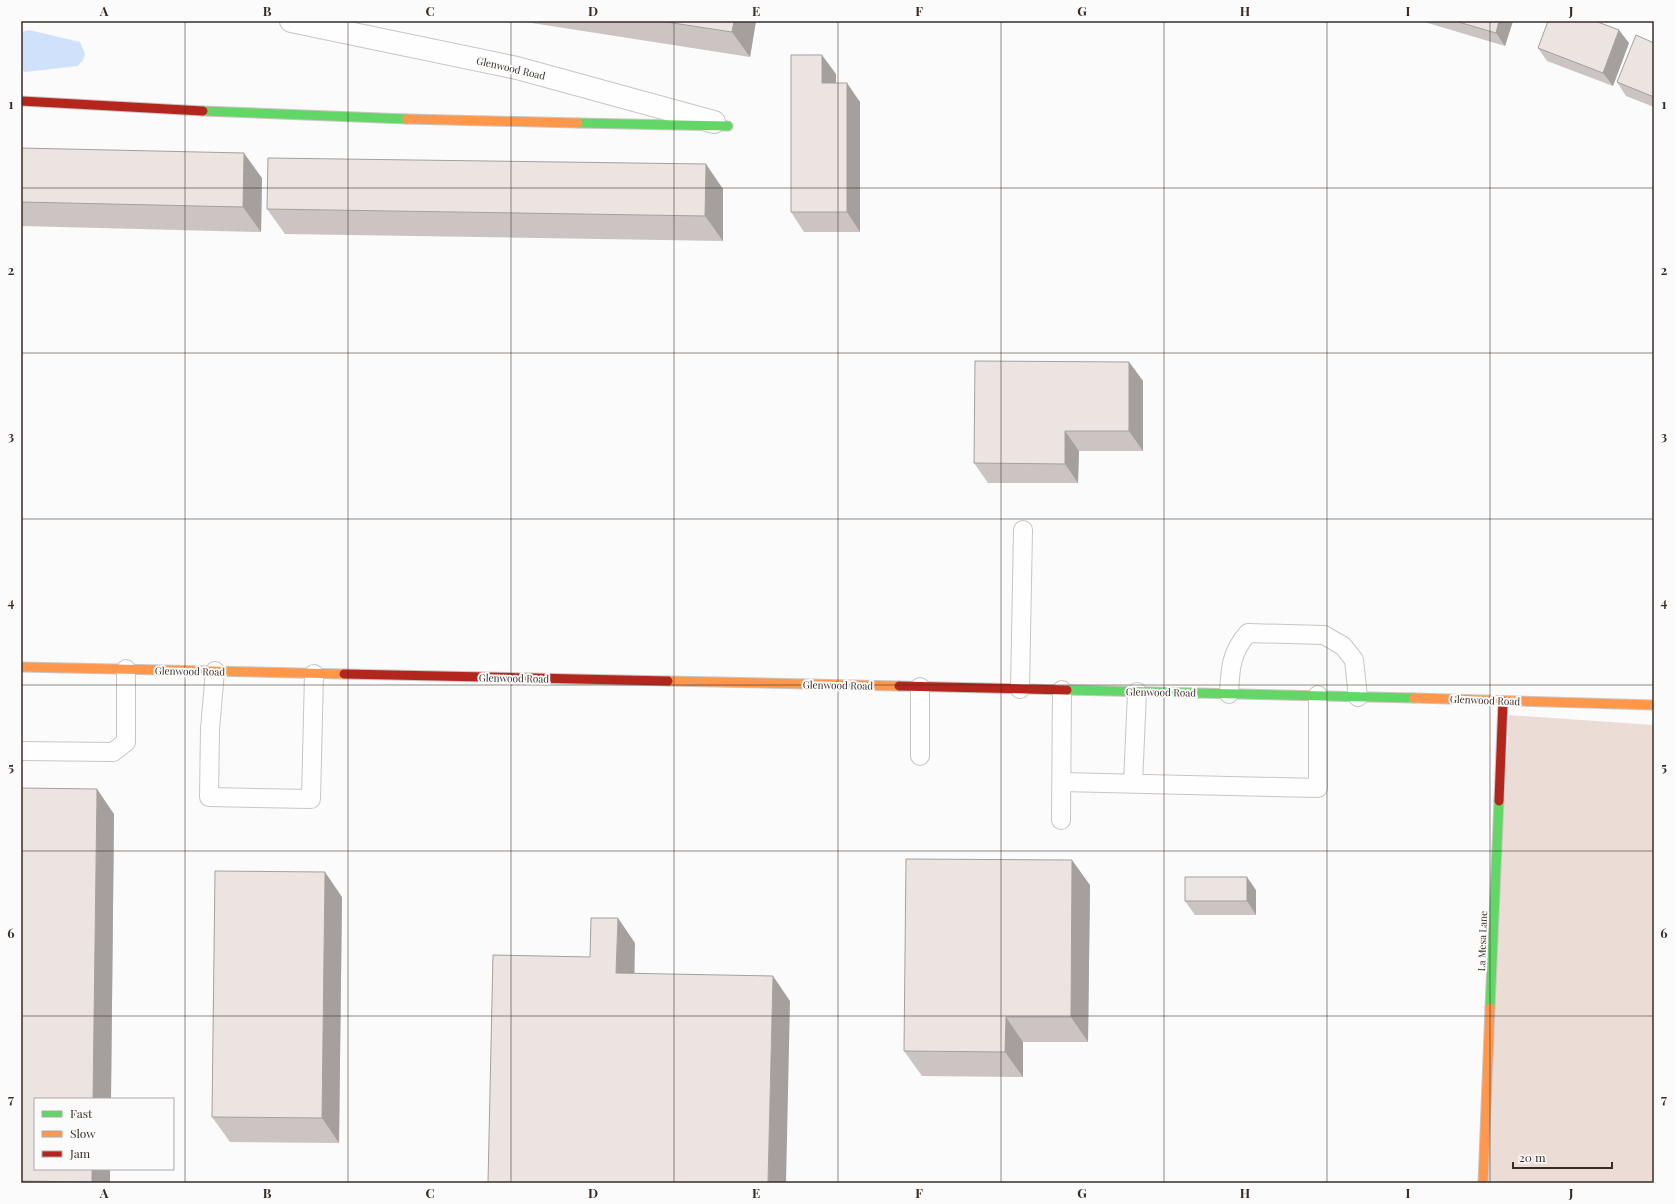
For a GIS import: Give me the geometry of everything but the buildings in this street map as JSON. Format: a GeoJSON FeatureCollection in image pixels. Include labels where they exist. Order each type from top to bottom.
{"type":"FeatureCollection","features":[{"type":"Feature","properties":{"kind":"main road"},"geometry":{"type":"LineString","coordinates":[[21,101],[132,108],[458,121],[728,126]]}},
{"type":"Feature","properties":{"kind":"main road","name":"Glenwood Road"},"geometry":{"type":"LineString","coordinates":[[21,667],[1318,695],[1654,705]]}},
{"type":"Feature","properties":{"kind":"main road","name":"La Mesa Lane"},"geometry":{"type":"LineString","coordinates":[[1482,1183],[1504,701]]}},
{"type":"Feature","properties":{"kind":"street","name":"Glenwood Road"},"geometry":{"type":"LineString","coordinates":[[291,21],[517,68],[728,126]]}},
{"type":"Feature","properties":{"kind":"lane"},"geometry":{"type":"LineString","coordinates":[[1020,689],[1023,530]]}},
{"type":"Feature","properties":{"kind":"lane"},"geometry":{"type":"LineString","coordinates":[[1229,694],[1231,665],[1239,643],[1248,633],[1324,635],[1343,646],[1354,660],[1358,696]]}},
{"type":"Feature","properties":{"kind":"lane"},"geometry":{"type":"LineString","coordinates":[[21,750],[113,752],[126,742],[126,669]]}},
{"type":"Feature","properties":{"kind":"lane"},"geometry":{"type":"LineString","coordinates":[[214,671],[210,729],[209,797],[311,799],[314,674]]}},
{"type":"Feature","properties":{"kind":"lane"},"geometry":{"type":"LineString","coordinates":[[920,687],[920,756]]}},
{"type":"Feature","properties":{"kind":"lane"},"geometry":{"type":"LineString","coordinates":[[1061,820],[1062,690]]}},
{"type":"Feature","properties":{"kind":"lane"},"geometry":{"type":"LineString","coordinates":[[1134,784],[1137,692]]}},
{"type":"Feature","properties":{"kind":"lane"},"geometry":{"type":"LineString","coordinates":[[1062,782],[1318,788],[1318,695]]}},
{"type":"Feature","properties":{"kind":"shaded area"},"geometry":{"type":"Polygon","coordinates":[[[1509,715],[1654,725],[1654,1183],[1484,1183],[1509,715]]]}},
{"type":"Feature","properties":{"kind":"water"},"geometry":{"type":"Polygon","coordinates":[[[29,30],[80,42],[85,54],[83,60],[78,66],[25,72],[21,69],[21,32],[29,30]]]}},
{"type":"Feature","properties":{"kind":"traffic: fast"},"geometry":{"type":"LineString","coordinates":[[203,111],[407,119]]}},
{"type":"Feature","properties":{"kind":"traffic: fast"},"geometry":{"type":"LineString","coordinates":[[578,123],[728,126]]}},
{"type":"Feature","properties":{"kind":"traffic: fast"},"geometry":{"type":"LineString","coordinates":[[1067,690],[1414,698]]}},
{"type":"Feature","properties":{"kind":"traffic: fast"},"geometry":{"type":"LineString","coordinates":[[1490,1008],[1499,801]]}},
{"type":"Feature","properties":{"kind":"traffic: slow"},"geometry":{"type":"LineString","coordinates":[[407,119],[578,123]]}},
{"type":"Feature","properties":{"kind":"traffic: slow"},"geometry":{"type":"LineString","coordinates":[[21,667],[344,674]]}},
{"type":"Feature","properties":{"kind":"traffic: slow"},"geometry":{"type":"LineString","coordinates":[[668,681],[899,686]]}},
{"type":"Feature","properties":{"kind":"traffic: slow"},"geometry":{"type":"LineString","coordinates":[[1414,698],[1654,705]]}},
{"type":"Feature","properties":{"kind":"traffic: slow"},"geometry":{"type":"LineString","coordinates":[[1483,1183],[1490,1008]]}},
{"type":"Feature","properties":{"kind":"traffic: jam"},"geometry":{"type":"LineString","coordinates":[[21,101],[203,111]]}},
{"type":"Feature","properties":{"kind":"traffic: jam"},"geometry":{"type":"LineString","coordinates":[[344,674],[668,681]]}},
{"type":"Feature","properties":{"kind":"traffic: jam"},"geometry":{"type":"LineString","coordinates":[[899,686],[1067,690]]}},
{"type":"Feature","properties":{"kind":"traffic: jam"},"geometry":{"type":"LineString","coordinates":[[1499,801],[1503,701]]}}]}
